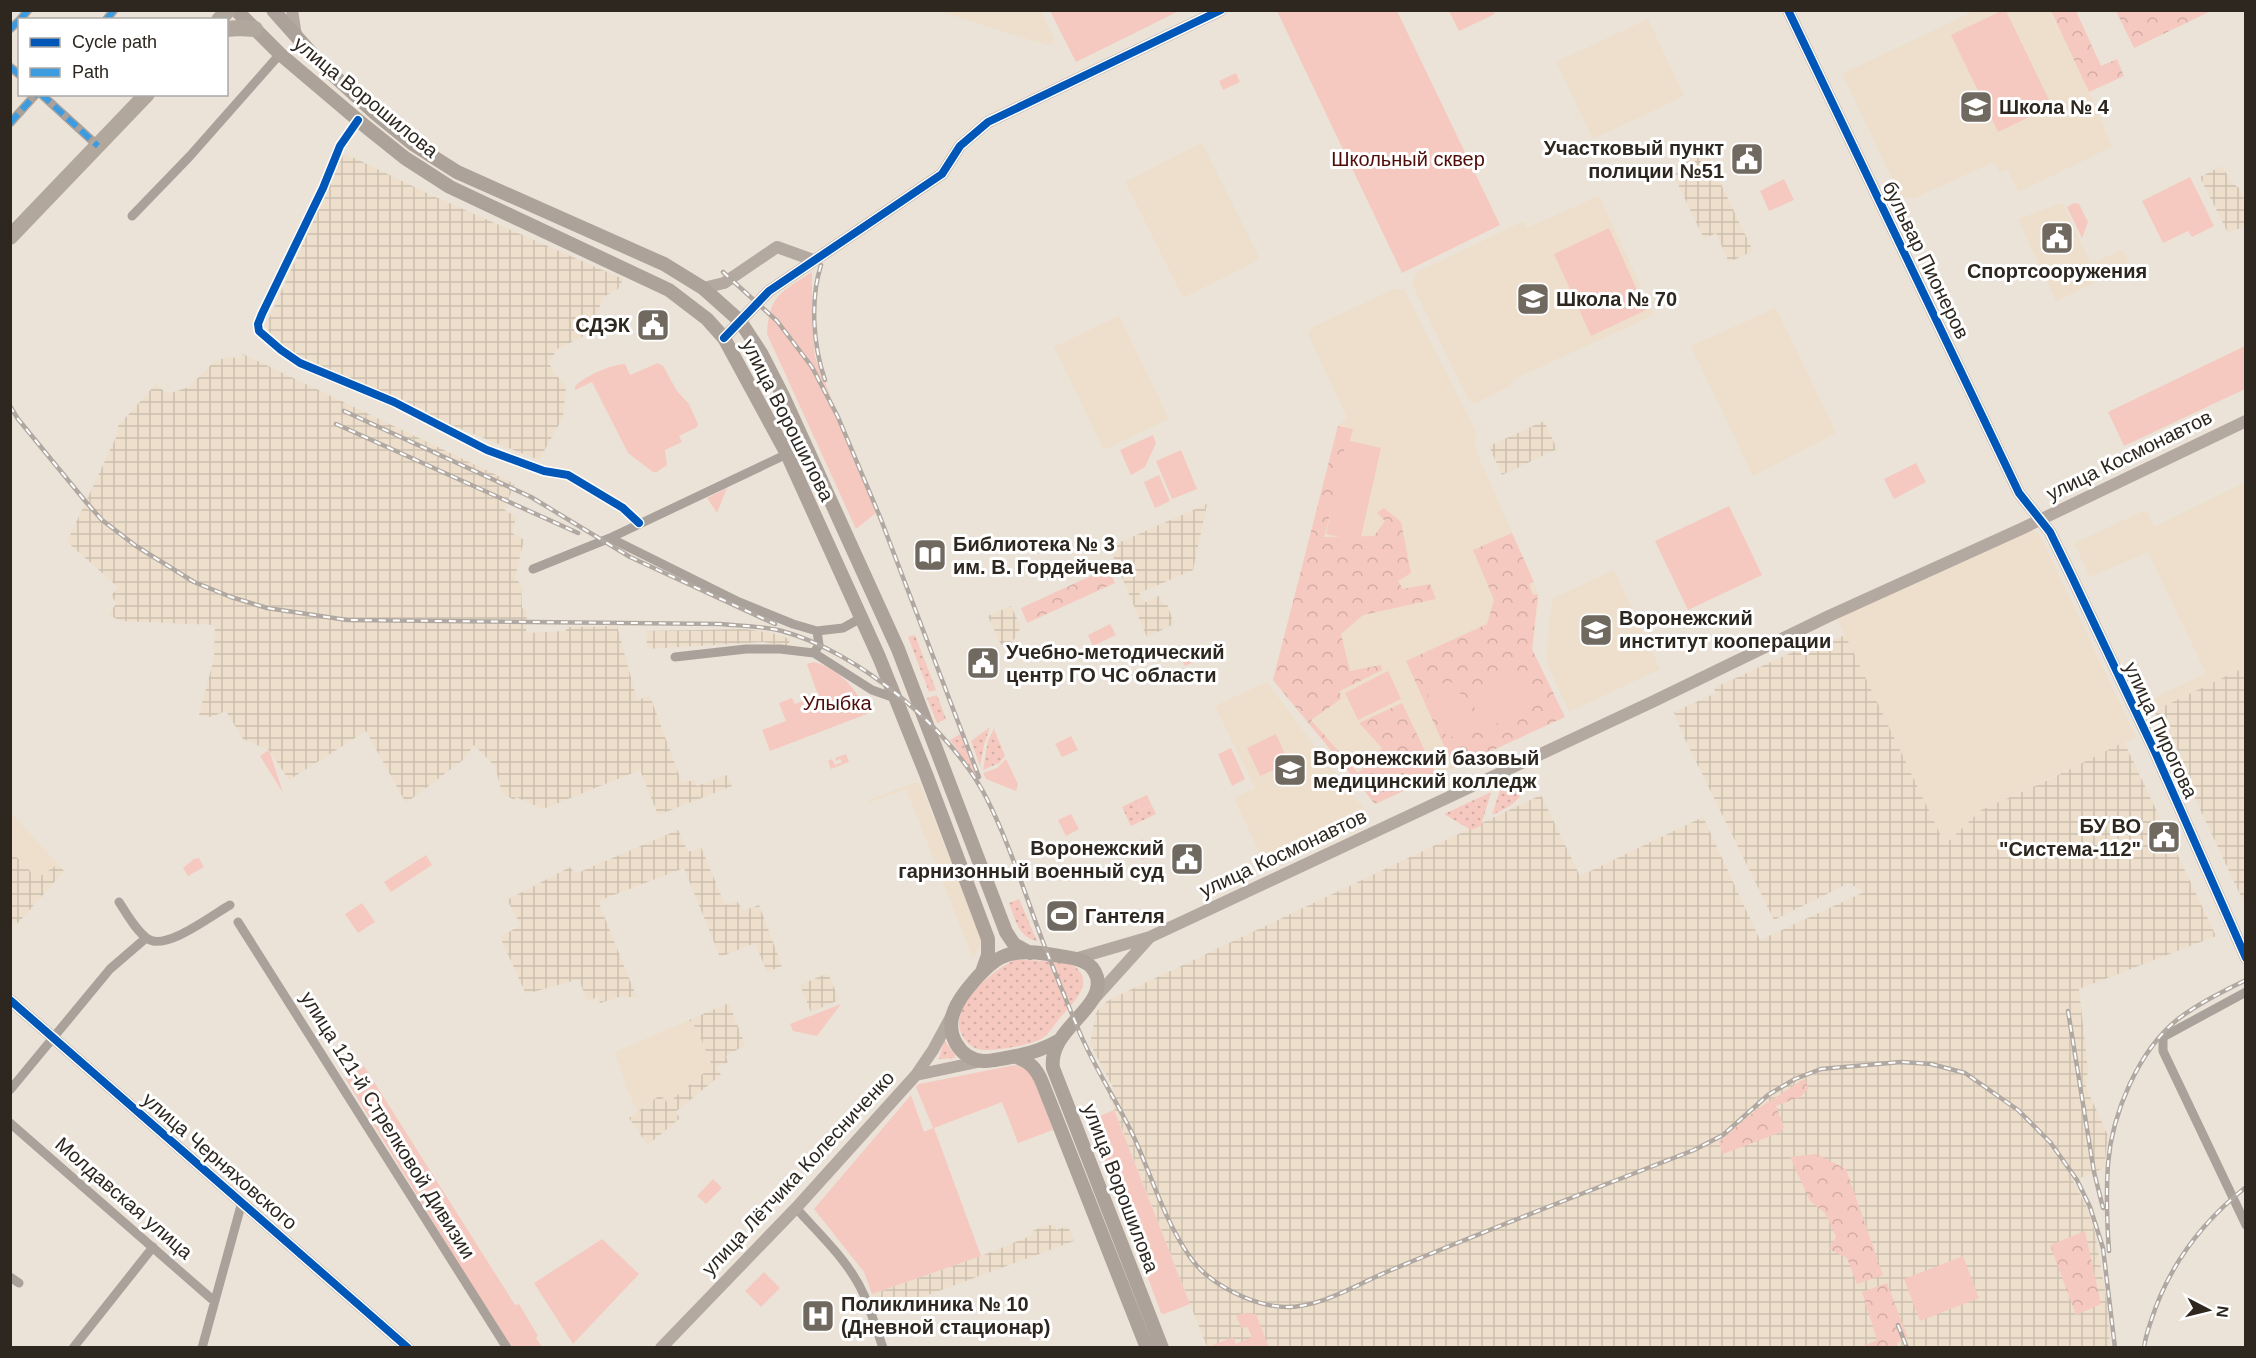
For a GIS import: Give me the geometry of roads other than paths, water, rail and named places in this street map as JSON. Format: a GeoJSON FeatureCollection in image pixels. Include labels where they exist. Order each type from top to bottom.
{"type":"FeatureCollection","features":[{"type":"Feature","properties":{"kind":"highway"},"geometry":{"type":"LineString","coordinates":[[228,29],[255,30]]}},
{"type":"Feature","properties":{"kind":"highway"},"geometry":{"type":"LineString","coordinates":[[10,237],[145,96]]}},
{"type":"Feature","properties":{"kind":"main road","name":"улица Ворошилова"},"geometry":{"type":"LineString","coordinates":[[236,10],[280,54],[405,158],[450,187],[669,290],[707,319],[724,338],[787,454],[896,698],[988,939],[988,955],[982,972]]}},
{"type":"Feature","properties":{"kind":"main road","name":"улица Ворошилова"},"geometry":{"type":"LineString","coordinates":[[273,10],[320,63],[413,144],[457,172],[664,264],[703,288],[740,321],[783,396],[898,649],[1006,932],[1014,944],[1030,953]]}},
{"type":"Feature","properties":{"kind":"main road","name":"улица Ворошилова"},"geometry":{"type":"LineString","coordinates":[[954,1011],[966,990],[982,972],[1003,957],[1030,953],[1078,958]]}},
{"type":"Feature","properties":{"kind":"main road"},"geometry":{"type":"LineString","coordinates":[[954,1011],[951,1024],[952,1036],[963,1054],[983,1061],[1037,1052],[1058,1041],[1091,1002],[1097,978],[1090,965],[1078,958]]}},
{"type":"Feature","properties":{"kind":"main road","name":"улица Ворошилова"},"geometry":{"type":"LineString","coordinates":[[1058,1041],[1052,1059],[1053,1068],[1162,1347]]}},
{"type":"Feature","properties":{"kind":"main road","name":"улица Ворошилова"},"geometry":{"type":"LineString","coordinates":[[1016,1057],[1034,1066],[1042,1082],[1148,1347]]}},
{"type":"Feature","properties":{"kind":"street"},"geometry":{"type":"LineString","coordinates":[[292,10],[296,36]]}},
{"type":"Feature","properties":{"kind":"street"},"geometry":{"type":"LineString","coordinates":[[724,338],[769,291],[942,174],[960,146],[988,122],[1221,10]]}},
{"type":"Feature","properties":{"kind":"street","name":"бульвар Пионеров"},"geometry":{"type":"LineString","coordinates":[[1788,10],[2019,493],[2040,519]]}},
{"type":"Feature","properties":{"kind":"street"},"geometry":{"type":"LineString","coordinates":[[132,216],[190,156],[280,54]]}},
{"type":"Feature","properties":{"kind":"street"},"geometry":{"type":"LineString","coordinates":[[10,123],[37,96]]}},
{"type":"Feature","properties":{"kind":"street"},"geometry":{"type":"LineString","coordinates":[[41,96],[98,146]]}},
{"type":"Feature","properties":{"kind":"street"},"geometry":{"type":"LineString","coordinates":[[358,120],[340,146],[323,188],[262,314],[258,324],[259,331],[300,363],[394,402],[486,450],[544,471],[568,475],[623,508],[639,523]]}},
{"type":"Feature","properties":{"kind":"street"},"geometry":{"type":"LineString","coordinates":[[703,288],[724,284],[777,247],[813,260]]}},
{"type":"Feature","properties":{"kind":"street","name":"улица Космонавтов"},"geometry":{"type":"LineString","coordinates":[[1078,958],[1150,937],[2246,421]]}},
{"type":"Feature","properties":{"kind":"street"},"geometry":{"type":"LineString","coordinates":[[533,569],[610,538],[787,454]]}},
{"type":"Feature","properties":{"kind":"street","name":"улица Пирогова"},"geometry":{"type":"LineString","coordinates":[[2040,519],[2050,532],[2151,744],[2246,958]]}},
{"type":"Feature","properties":{"kind":"street"},"geometry":{"type":"LineString","coordinates":[[610,538],[739,602],[793,624],[817,631],[843,628],[861,618]]}},
{"type":"Feature","properties":{"kind":"street"},"geometry":{"type":"LineString","coordinates":[[814,653],[819,645],[817,631]]}},
{"type":"Feature","properties":{"kind":"street"},"geometry":{"type":"LineString","coordinates":[[675,657],[758,649],[814,653],[872,690],[896,698]]}},
{"type":"Feature","properties":{"kind":"street"},"geometry":{"type":"LineString","coordinates":[[119,902],[142,934],[154,943],[168,941],[230,905]]}},
{"type":"Feature","properties":{"kind":"street","name":"улица 121-й Стрелковой Дивизии"},"geometry":{"type":"LineString","coordinates":[[238,922],[507,1347]]}},
{"type":"Feature","properties":{"kind":"street"},"geometry":{"type":"LineString","coordinates":[[10,1090],[110,969],[142,934]]}},
{"type":"Feature","properties":{"kind":"street","name":"улица Космонавтов"},"geometry":{"type":"LineString","coordinates":[[1091,1002],[1150,937]]}},
{"type":"Feature","properties":{"kind":"street"},"geometry":{"type":"LineString","coordinates":[[2246,992],[2163,1037],[2163,1051],[2246,1225]]}},
{"type":"Feature","properties":{"kind":"street","name":"улица Черняховского"},"geometry":{"type":"LineString","coordinates":[[10,1000],[408,1347]]}},
{"type":"Feature","properties":{"kind":"street"},"geometry":{"type":"LineString","coordinates":[[916,1075],[933,1050],[954,1011]]}},
{"type":"Feature","properties":{"kind":"street","name":"улица Лётчика Колесниченко"},"geometry":{"type":"LineString","coordinates":[[661,1347],[796,1208],[916,1075],[983,1061]]}},
{"type":"Feature","properties":{"kind":"street","name":"Молдавская улица"},"geometry":{"type":"LineString","coordinates":[[10,1123],[214,1301]]}},
{"type":"Feature","properties":{"kind":"street"},"geometry":{"type":"LineString","coordinates":[[202,1347],[242,1202]]}},
{"type":"Feature","properties":{"kind":"street"},"geometry":{"type":"LineString","coordinates":[[796,1208],[836,1251],[858,1284],[883,1347]]}},
{"type":"Feature","properties":{"kind":"street"},"geometry":{"type":"LineString","coordinates":[[73,1347],[153,1247]]}},
{"type":"Feature","properties":{"kind":"street"},"geometry":{"type":"LineString","coordinates":[[10,1276],[19,1283]]}},
{"type":"Feature","properties":{"kind":"railway"},"geometry":{"type":"LineString","coordinates":[[821,265],[815,293],[814,322],[825,380]]}},
{"type":"Feature","properties":{"kind":"railway"},"geometry":{"type":"LineString","coordinates":[[723,272],[777,321],[812,367],[838,417],[880,517],[979,777]]}},
{"type":"Feature","properties":{"kind":"railway"},"geometry":{"type":"LineString","coordinates":[[10,406],[18,419],[102,520],[136,546],[194,582],[231,597],[267,608],[347,620],[720,624],[759,627],[782,631],[811,641],[841,656],[900,696],[950,746],[971,772],[987,799],[1003,834],[1083,1041],[1130,1129],[1160,1202],[1190,1257],[1208,1276],[1232,1292],[1272,1306],[1300,1306],[1314,1303],[1433,1253],[1694,1150],[1723,1135],[1768,1095],[1795,1079],[1821,1069],[1901,1062],[1931,1064],[1965,1073],[2018,1110],[2050,1142],[2077,1180],[2090,1207],[2103,1248],[2115,1348]]}},
{"type":"Feature","properties":{"kind":"railway"},"geometry":{"type":"LineString","coordinates":[[344,411],[531,497],[630,557],[775,624]]}},
{"type":"Feature","properties":{"kind":"railway"},"geometry":{"type":"LineString","coordinates":[[336,424],[578,533]]}},
{"type":"Feature","properties":{"kind":"railway"},"geometry":{"type":"LineString","coordinates":[[2109,1251],[2107,1186],[2111,1145],[2121,1105],[2139,1066],[2164,1032],[2178,1019],[2202,1003],[2246,980]]}},
{"type":"Feature","properties":{"kind":"railway"},"geometry":{"type":"LineString","coordinates":[[2068,1011],[2094,1172],[2103,1208]]}},
{"type":"Feature","properties":{"kind":"railway"},"geometry":{"type":"LineString","coordinates":[[2144,1348],[2158,1301],[2177,1264],[2215,1215],[2246,1187]]}},
{"type":"Feature","properties":{"kind":"railway"},"geometry":{"type":"LineString","coordinates":[[1898,1325],[1907,1348]]}},
{"type":"Feature","properties":{"kind":"place","name":"Школа № 4"},"geometry":{"type":"Point","coordinates":[1976,107]}},
{"type":"Feature","properties":{"kind":"place","name":"Участковый пункт полиции №51"},"geometry":{"type":"Point","coordinates":[1747,159]}},
{"type":"Feature","properties":{"kind":"place","name":"Спортсооружения"},"geometry":{"type":"Point","coordinates":[2057,238]}},
{"type":"Feature","properties":{"kind":"place","name":"Школа № 70"},"geometry":{"type":"Point","coordinates":[1533,299]}},
{"type":"Feature","properties":{"kind":"place","name":"СДЭК"},"geometry":{"type":"Point","coordinates":[653,325]}},
{"type":"Feature","properties":{"kind":"place","name":"Библиотека № 3 им. В. Гордейчева"},"geometry":{"type":"Point","coordinates":[930,555]}},
{"type":"Feature","properties":{"kind":"place","name":"Воронежский институт кооперации"},"geometry":{"type":"Point","coordinates":[1596,630]}},
{"type":"Feature","properties":{"kind":"place","name":"Учебно-методический центр ГО ЧС области"},"geometry":{"type":"Point","coordinates":[983,663]}},
{"type":"Feature","properties":{"kind":"place","name":"Воронежский базовый медицинский колледж"},"geometry":{"type":"Point","coordinates":[1290,770]}},
{"type":"Feature","properties":{"kind":"place","name":"БУ ВО \"Система-112\""},"geometry":{"type":"Point","coordinates":[2164,837]}},
{"type":"Feature","properties":{"kind":"place","name":"Воронежский гарнизонный военный суд"},"geometry":{"type":"Point","coordinates":[1187,859]}},
{"type":"Feature","properties":{"kind":"place","name":"Гантеля"},"geometry":{"type":"Point","coordinates":[1062,916]}},
{"type":"Feature","properties":{"kind":"place","name":"Поликлиника № 10 (Дневной стационар)"},"geometry":{"type":"Point","coordinates":[818,1316]}},
{"type":"Feature","properties":{"kind":"park label","name":"Школьный сквер"},"geometry":{"type":"Point","coordinates":[1408,159]}},
{"type":"Feature","properties":{"kind":"park label","name":"Улыбка"},"geometry":{"type":"Point","coordinates":[837,703]}}]}
